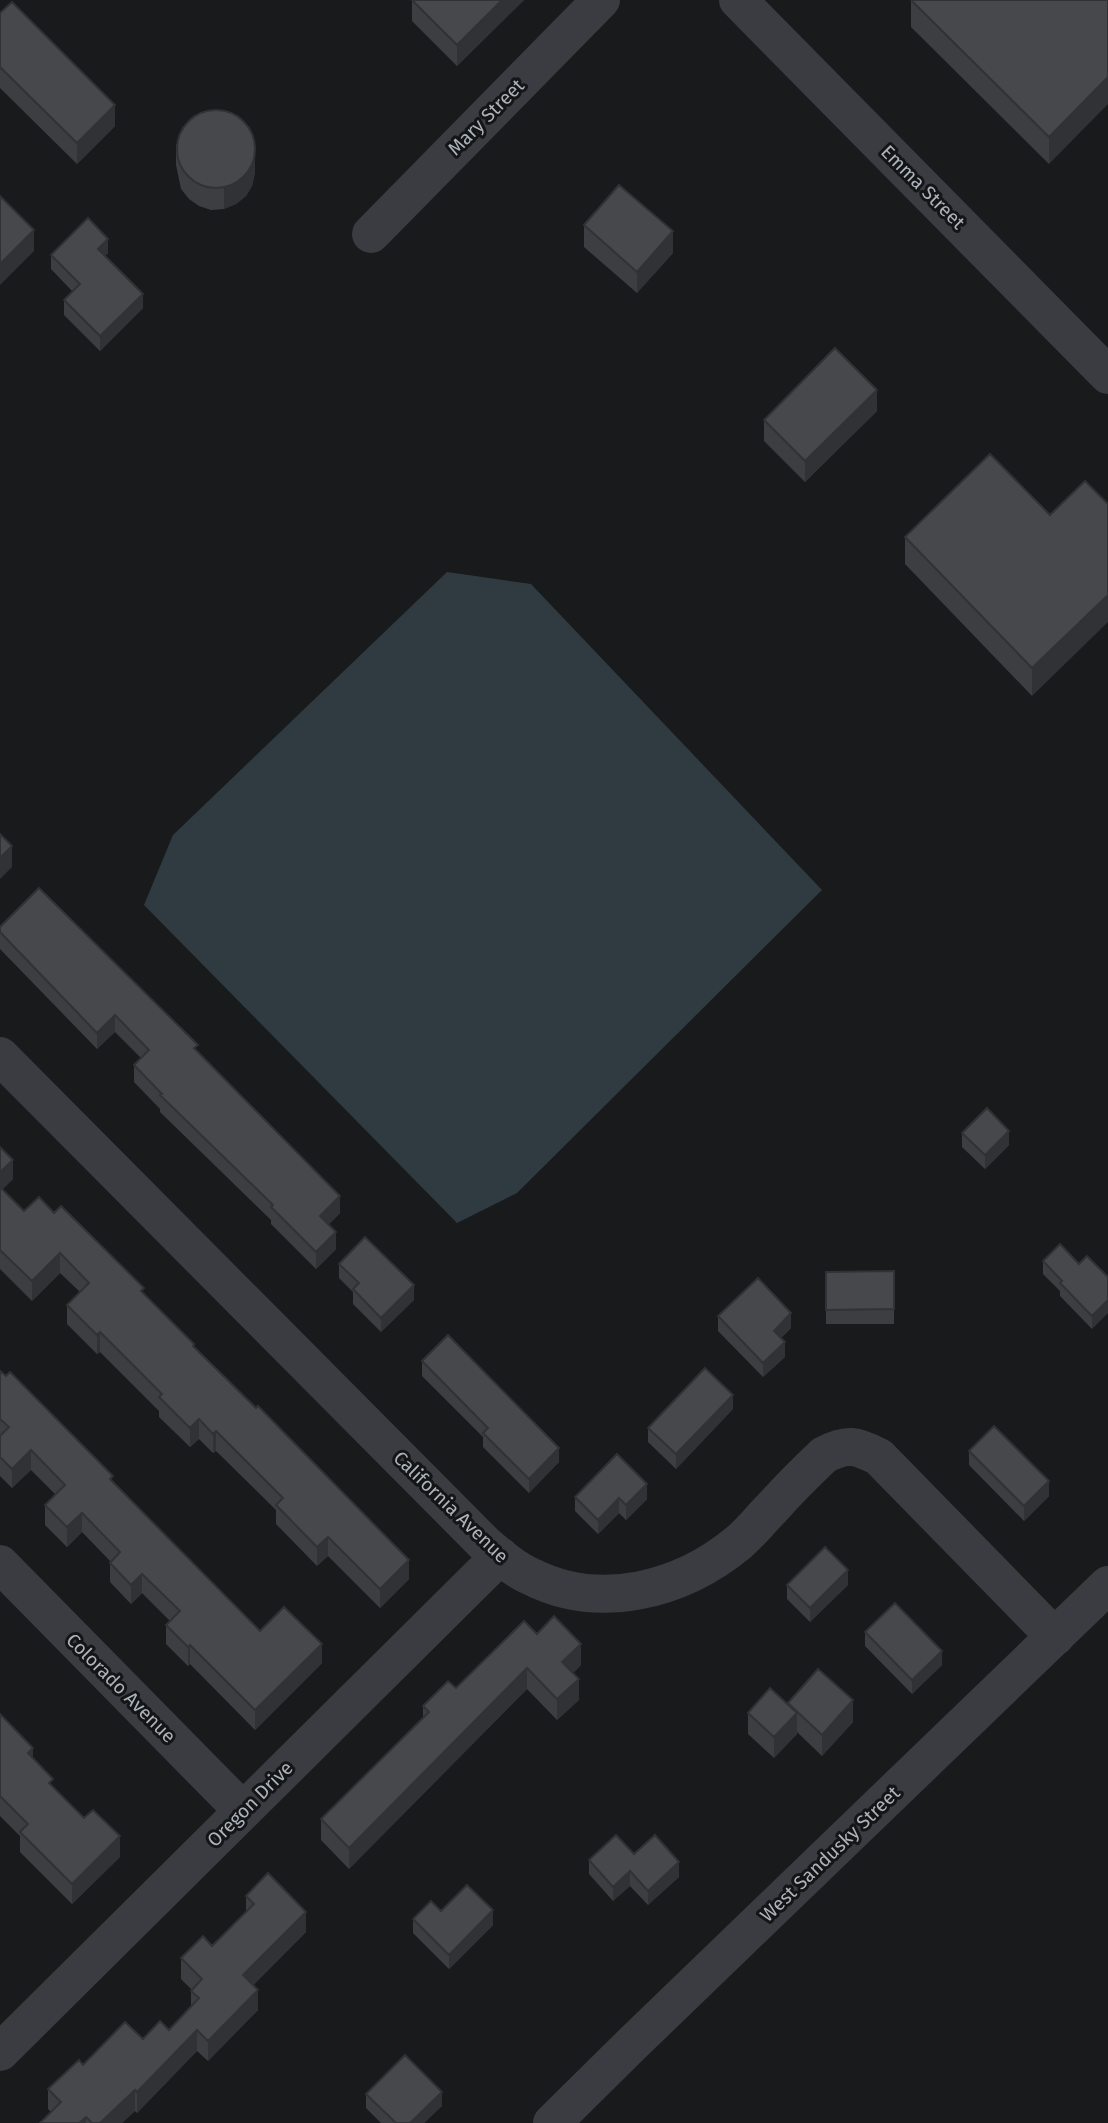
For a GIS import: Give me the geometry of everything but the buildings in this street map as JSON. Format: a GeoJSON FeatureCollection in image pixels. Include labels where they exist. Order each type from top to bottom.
{"type":"FeatureCollection","features":[{"type":"Feature","properties":{"kind":"street","name":"Mary Street"},"geometry":{"type":"LineString","coordinates":[[371,233],[601,0]]}},
{"type":"Feature","properties":{"kind":"street","name":"Emma Street"},"geometry":{"type":"LineString","coordinates":[[738,0],[1108,375]]}},
{"type":"Feature","properties":{"kind":"street","name":"California Avenue"},"geometry":{"type":"LineString","coordinates":[[0,1056],[464,1524],[515,1568],[551,1586],[591,1594],[631,1592],[670,1583],[707,1566],[739,1542],[824,1455],[841,1446],[861,1447],[879,1457],[1055,1637]]}},
{"type":"Feature","properties":{"kind":"street","name":"Oregon Drive"},"geometry":{"type":"LineString","coordinates":[[0,2052],[500,1556]]}},
{"type":"Feature","properties":{"kind":"street","name":"Colorado Avenue"},"geometry":{"type":"LineString","coordinates":[[0,1564],[243,1811]]}},
{"type":"Feature","properties":{"kind":"street","name":"West Sandusky Street"},"geometry":{"type":"LineString","coordinates":[[553,2123],[1108,1585]]}},
{"type":"Feature","properties":{"kind":"shaded area"},"geometry":{"type":"Polygon","coordinates":[[[447,572],[531,584],[822,890],[517,1193],[457,1223],[144,905],[173,835],[447,572]]]}}]}
